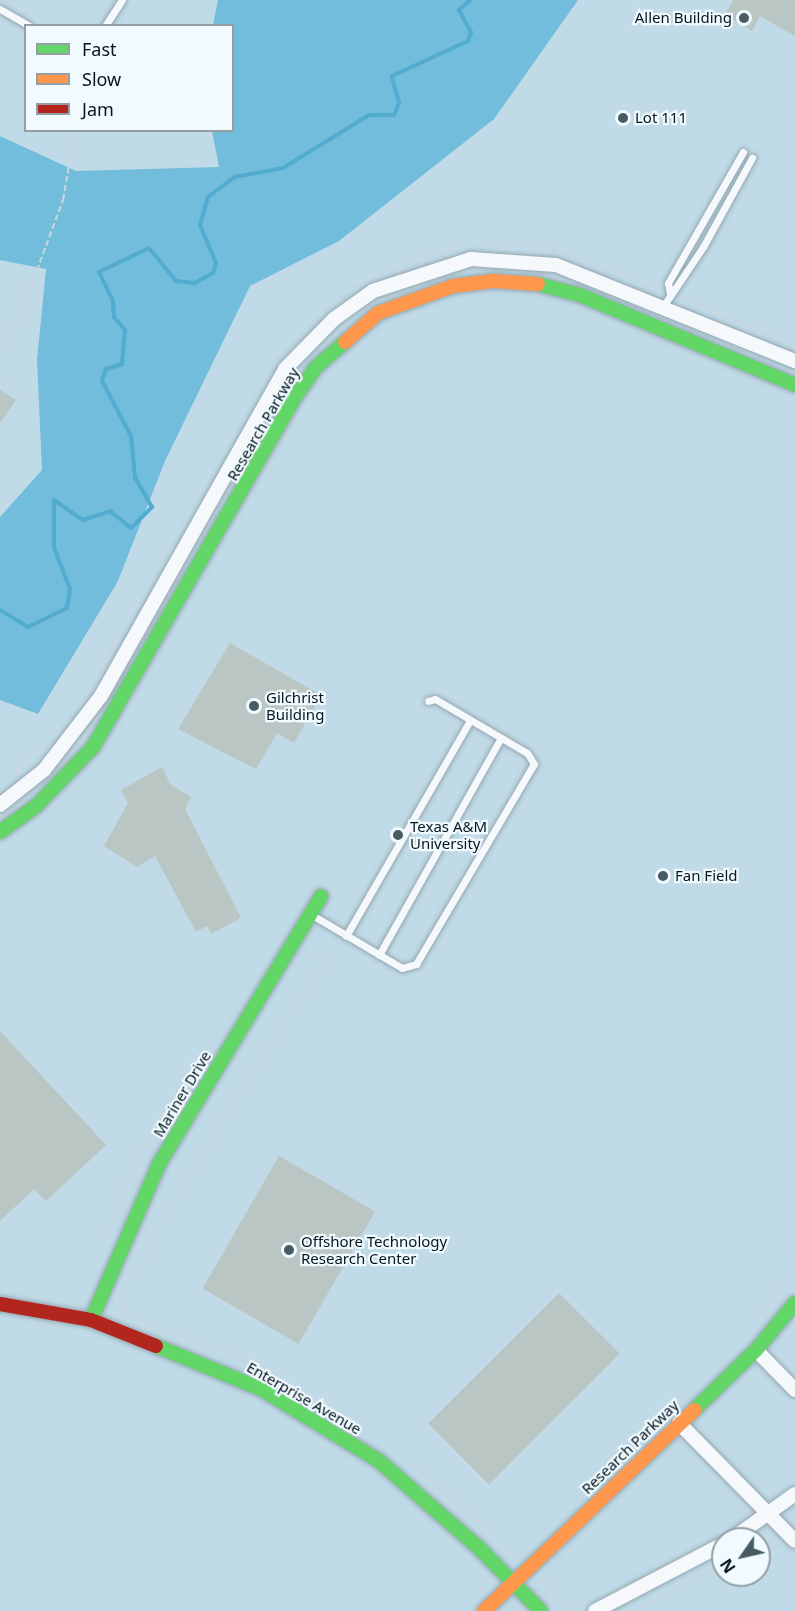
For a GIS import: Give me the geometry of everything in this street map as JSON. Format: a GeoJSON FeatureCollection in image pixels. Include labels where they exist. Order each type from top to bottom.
{"type":"FeatureCollection","features":[{"type":"Feature","properties":{"kind":"street","name":"Research Parkway"},"geometry":{"type":"LineString","coordinates":[[0,804],[44,770],[101,696],[163,582],[285,369],[334,319],[373,291],[471,259],[513,258],[556,265],[795,360]]}},
{"type":"Feature","properties":{"kind":"street","name":"Research Parkway"},"geometry":{"type":"LineString","coordinates":[[0,832],[58,785],[117,711],[304,384],[346,337],[378,313],[410,298],[493,281],[538,284],[580,295],[795,385]]}},
{"type":"Feature","properties":{"kind":"street"},"geometry":{"type":"LineString","coordinates":[[653,326],[662,308]]}},
{"type":"Feature","properties":{"kind":"street"},"geometry":{"type":"LineString","coordinates":[[163,582],[182,594]]}},
{"type":"Feature","properties":{"kind":"street"},"geometry":{"type":"LineString","coordinates":[[44,770],[58,785]]}},
{"type":"Feature","properties":{"kind":"street","name":"Mariner Drive"},"geometry":{"type":"LineString","coordinates":[[91,1320],[104,1285],[159,1164],[321,896]]}},
{"type":"Feature","properties":{"kind":"street","name":"Research Parkway"},"geometry":{"type":"LineString","coordinates":[[484,1611],[756,1350],[795,1302]]}},
{"type":"Feature","properties":{"kind":"street","name":"Enterprise Avenue"},"geometry":{"type":"LineString","coordinates":[[0,1304],[91,1320],[261,1389],[379,1461],[514,1582],[541,1611]]}},
{"type":"Feature","properties":{"kind":"street"},"geometry":{"type":"LineString","coordinates":[[756,1350],[795,1390]]}},
{"type":"Feature","properties":{"kind":"street"},"geometry":{"type":"LineString","coordinates":[[679,1423],[769,1515],[790,1546]]}},
{"type":"Feature","properties":{"kind":"street"},"geometry":{"type":"LineString","coordinates":[[750,1527],[795,1494]]}},
{"type":"Feature","properties":{"kind":"street"},"geometry":{"type":"LineString","coordinates":[[596,1611],[711,1550]]}},
{"type":"Feature","properties":{"kind":"lane"},"geometry":{"type":"LineString","coordinates":[[106,24],[122,0]]}},
{"type":"Feature","properties":{"kind":"lane"},"geometry":{"type":"LineString","coordinates":[[0,9],[26,24]]}},
{"type":"Feature","properties":{"kind":"lane"},"geometry":{"type":"LineString","coordinates":[[670,293],[668,283],[743,152]]}},
{"type":"Feature","properties":{"kind":"lane"},"geometry":{"type":"LineString","coordinates":[[662,308],[670,293],[683,281],[752,158]]}},
{"type":"Feature","properties":{"kind":"lane"},"geometry":{"type":"LineString","coordinates":[[310,914],[402,968],[416,964],[425,953],[534,765],[527,753],[435,699],[428,701]]}},
{"type":"Feature","properties":{"kind":"lane"},"geometry":{"type":"LineString","coordinates":[[346,936],[470,720]]}},
{"type":"Feature","properties":{"kind":"lane"},"geometry":{"type":"LineString","coordinates":[[379,955],[501,738]]}},
{"type":"Feature","properties":{"kind":"path"},"geometry":{"type":"LineString","coordinates":[[0,348],[21,313],[63,200],[71,154],[66,132]]}},
{"type":"Feature","properties":{"kind":"path"},"geometry":{"type":"LineString","coordinates":[[376,276],[404,262],[453,248],[533,245],[582,257],[795,345]]}},
{"type":"Feature","properties":{"kind":"path"},"geometry":{"type":"LineString","coordinates":[[0,383],[18,395]]}},
{"type":"Feature","properties":{"kind":"path"},"geometry":{"type":"LineString","coordinates":[[95,677],[123,627]]}},
{"type":"Feature","properties":{"kind":"path"},"geometry":{"type":"LineString","coordinates":[[9,780],[51,739]]}},
{"type":"Feature","properties":{"kind":"path"},"geometry":{"type":"LineString","coordinates":[[286,1384],[236,1354],[132,1318],[123,1308],[121,1291],[143,1265],[165,1214],[263,1051],[324,965],[322,957],[291,946]]}},
{"type":"Feature","properties":{"kind":"path"},"geometry":{"type":"LineString","coordinates":[[104,1285],[121,1291]]}},
{"type":"Feature","properties":{"kind":"path"},"geometry":{"type":"LineString","coordinates":[[402,1459],[456,1499],[493,1536]]}},
{"type":"Feature","properties":{"kind":"path"},"geometry":{"type":"LineString","coordinates":[[500,1544],[521,1556]]}},
{"type":"Feature","properties":{"kind":"path"},"geometry":{"type":"LineString","coordinates":[[771,1545],[790,1546]]}},
{"type":"Feature","properties":{"kind":"path"},"geometry":{"type":"LineString","coordinates":[[631,1611],[711,1570]]}},
{"type":"Feature","properties":{"kind":"shaded area"},"geometry":{"type":"Polygon","coordinates":[[[218,0],[578,0],[494,119],[339,241],[250,286],[165,461],[118,581],[38,714],[0,700],[0,517],[42,470],[37,360],[46,269],[0,260],[0,136],[76,171],[219,167],[212,132],[234,132],[234,24],[213,24],[218,0]]]}},
{"type":"Feature","properties":{"kind":"building","name":"Allen Building"},"geometry":{"type":"Polygon","coordinates":[[[733,0],[795,0],[795,36],[760,16],[752,31],[725,15],[733,0]]]}},
{"type":"Feature","properties":{"kind":"building"},"geometry":{"type":"Polygon","coordinates":[[[0,390],[16,400],[0,423],[0,390]]]}},
{"type":"Feature","properties":{"kind":"building","name":"Gilchrist Building"},"geometry":{"type":"Polygon","coordinates":[[[230,643],[321,695],[294,743],[277,733],[256,769],[178,729],[230,643]]]}},
{"type":"Feature","properties":{"kind":"building"},"geometry":{"type":"Polygon","coordinates":[[[162,767],[171,785],[191,797],[185,809],[241,918],[211,934],[207,926],[196,932],[155,856],[137,867],[104,846],[128,803],[121,790],[162,767]]]}},
{"type":"Feature","properties":{"kind":"building"},"geometry":{"type":"Polygon","coordinates":[[[0,1031],[106,1145],[46,1201],[34,1189],[0,1221],[0,1031]]]}},
{"type":"Feature","properties":{"kind":"building","name":"Offshore Technology Research Center"},"geometry":{"type":"Polygon","coordinates":[[[279,1156],[375,1212],[299,1344],[203,1289],[279,1156]]]}},
{"type":"Feature","properties":{"kind":"building"},"geometry":{"type":"Polygon","coordinates":[[[559,1293],[620,1354],[489,1485],[428,1424],[559,1293]]]}},
{"type":"Feature","properties":{"kind":"waterway"},"geometry":{"type":"LineString","coordinates":[[0,610],[28,627],[67,608],[70,589],[54,547],[54,500],[83,520],[110,511],[131,528],[152,507],[135,478],[131,436],[102,381],[106,369],[122,364],[125,330],[114,317],[113,301],[99,272],[149,248],[176,281],[195,283],[213,273],[216,263],[200,225],[208,197],[235,177],[283,168],[369,115],[394,115],[399,103],[392,76],[468,41],[471,32],[459,10],[470,0]]}},
{"type":"Feature","properties":{"kind":"traffic: fast"},"geometry":{"type":"LineString","coordinates":[[538,284],[580,295],[795,385]]}},
{"type":"Feature","properties":{"kind":"traffic: fast"},"geometry":{"type":"LineString","coordinates":[[0,832],[36,806],[93,747],[293,400],[315,368],[345,342]]}},
{"type":"Feature","properties":{"kind":"traffic: fast"},"geometry":{"type":"LineString","coordinates":[[91,1320],[159,1164],[321,896]]}},
{"type":"Feature","properties":{"kind":"traffic: fast"},"geometry":{"type":"LineString","coordinates":[[694,1410],[756,1350],[795,1303]]}},
{"type":"Feature","properties":{"kind":"traffic: fast"},"geometry":{"type":"LineString","coordinates":[[156,1346],[261,1389],[379,1461],[479,1548],[541,1611]]}},
{"type":"Feature","properties":{"kind":"traffic: slow"},"geometry":{"type":"LineString","coordinates":[[345,342],[378,313],[453,286],[493,281],[538,284]]}},
{"type":"Feature","properties":{"kind":"traffic: slow"},"geometry":{"type":"LineString","coordinates":[[484,1611],[694,1410]]}},
{"type":"Feature","properties":{"kind":"traffic: jam"},"geometry":{"type":"LineString","coordinates":[[0,1304],[91,1320],[156,1346]]}},
{"type":"Feature","properties":{"kind":"place","name":"Allen Building"},"geometry":{"type":"Point","coordinates":[744,18]}},
{"type":"Feature","properties":{"kind":"place","name":"Lot 111"},"geometry":{"type":"Point","coordinates":[623,118]}},
{"type":"Feature","properties":{"kind":"place","name":"Gilchrist Building"},"geometry":{"type":"Point","coordinates":[254,706]}},
{"type":"Feature","properties":{"kind":"place","name":"Texas A&M University"},"geometry":{"type":"Point","coordinates":[398,835]}},
{"type":"Feature","properties":{"kind":"place","name":"Fan Field"},"geometry":{"type":"Point","coordinates":[663,876]}},
{"type":"Feature","properties":{"kind":"place","name":"Offshore Technology Research Center"},"geometry":{"type":"Point","coordinates":[289,1250]}}]}
